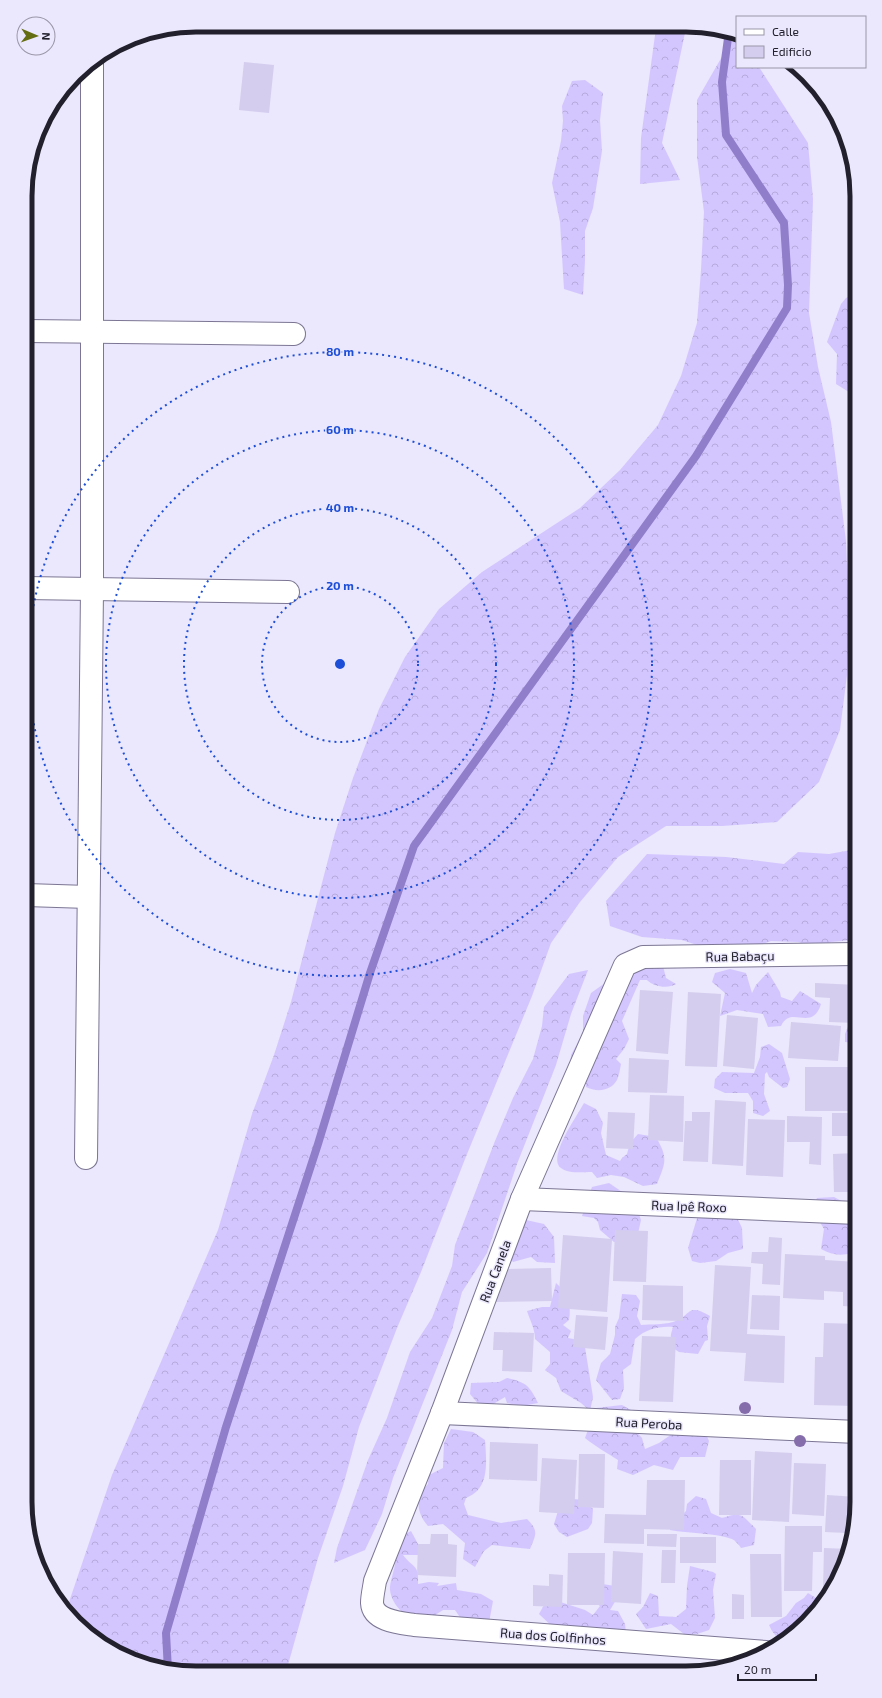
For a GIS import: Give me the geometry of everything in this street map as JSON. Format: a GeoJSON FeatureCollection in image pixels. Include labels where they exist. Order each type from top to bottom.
{"type":"FeatureCollection","features":[{"type":"Feature","properties":{"kind":"street"},"geometry":{"type":"LineString","coordinates":[[86,1158],[92,589],[92,332],[88,73]]}},
{"type":"Feature","properties":{"kind":"street"},"geometry":{"type":"LineString","coordinates":[[32,331],[294,334]]}},
{"type":"Feature","properties":{"kind":"street"},"geometry":{"type":"LineString","coordinates":[[32,588],[288,592]]}},
{"type":"Feature","properties":{"kind":"street"},"geometry":{"type":"LineString","coordinates":[[32,895],[88,897]]}},
{"type":"Feature","properties":{"kind":"street","name":"Rua Babaçu"},"geometry":{"type":"LineString","coordinates":[[625,965],[643,957],[850,954]]}},
{"type":"Feature","properties":{"kind":"street","name":"Rua Canela"},"geometry":{"type":"LineString","coordinates":[[375,1581],[442,1413],[522,1199],[625,965]]}},
{"type":"Feature","properties":{"kind":"street","name":"Rua Ipê Roxo"},"geometry":{"type":"LineString","coordinates":[[522,1199],[850,1212]]}},
{"type":"Feature","properties":{"kind":"street","name":"Rua Peroba"},"geometry":{"type":"LineString","coordinates":[[442,1413],[850,1432]]}},
{"type":"Feature","properties":{"kind":"street","name":"Rua dos Golfinhos"},"geometry":{"type":"LineString","coordinates":[[375,1581],[372,1604],[376,1612],[387,1620],[414,1626],[755,1651]]}},
{"type":"Feature","properties":{"kind":"green space"},"geometry":{"type":"Polygon","coordinates":[[[655,32],[685,32],[662,143],[680,180],[640,184],[641,138],[655,32]]]}},
{"type":"Feature","properties":{"kind":"green space"},"geometry":{"type":"Polygon","coordinates":[[[732,39],[736,40],[736,68],[760,68],[808,143],[813,199],[809,313],[818,367],[831,422],[846,541],[849,618],[847,675],[840,730],[819,782],[777,822],[722,826],[666,826],[618,857],[580,902],[551,943],[532,996],[397,1328],[359,1427],[343,1486],[318,1558],[288,1666],[185,1666],[164,1663],[133,1654],[96,1632],[80,1618],[68,1605],[112,1475],[218,1230],[252,1114],[274,1055],[291,1002],[335,833],[353,778],[379,709],[405,657],[439,609],[482,572],[580,508],[620,470],[658,425],[681,376],[697,323],[704,212],[697,156],[697,100],[732,39]]]}},
{"type":"Feature","properties":{"kind":"green space"},"geometry":{"type":"Polygon","coordinates":[[[585,80],[603,93],[600,120],[602,151],[593,208],[585,231],[583,295],[564,289],[560,222],[552,183],[561,141],[563,121],[562,106],[572,81],[585,80]]]}},
{"type":"Feature","properties":{"kind":"green space"},"geometry":{"type":"Polygon","coordinates":[[[850,296],[850,393],[836,384],[837,354],[827,342],[841,304],[846,298],[850,296]]]}},
{"type":"Feature","properties":{"kind":"green space"},"geometry":{"type":"Polygon","coordinates":[[[850,850],[850,940],[831,942],[815,949],[799,942],[771,941],[744,951],[709,949],[682,940],[642,937],[610,926],[606,901],[647,854],[726,857],[784,864],[798,852],[829,854],[850,850]]]}},
{"type":"Feature","properties":{"kind":"green space"},"geometry":{"type":"Polygon","coordinates":[[[661,958],[666,978],[676,984],[673,986],[661,986],[653,984],[647,980],[640,980],[622,1021],[629,1039],[624,1049],[616,1059],[621,1064],[617,1080],[611,1087],[603,1090],[594,1090],[586,1087],[586,1073],[570,1066],[571,1055],[583,1033],[583,1016],[591,993],[613,975],[661,958]]]}},
{"type":"Feature","properties":{"kind":"green space"},"geometry":{"type":"Polygon","coordinates":[[[730,969],[746,973],[752,993],[756,985],[768,972],[780,992],[781,997],[792,1001],[800,991],[821,1004],[817,1012],[812,1017],[790,1017],[785,1020],[781,1026],[768,1027],[763,1014],[737,1010],[720,1016],[725,993],[712,982],[715,973],[730,969]]]}},
{"type":"Feature","properties":{"kind":"green space"},"geometry":{"type":"Polygon","coordinates":[[[588,970],[571,1014],[556,1065],[517,1164],[487,1253],[462,1292],[452,1330],[393,1478],[382,1514],[365,1550],[334,1563],[337,1548],[368,1460],[387,1418],[410,1352],[432,1318],[452,1266],[455,1245],[495,1141],[513,1098],[533,1059],[542,1026],[544,1007],[569,974],[588,970]]]}},
{"type":"Feature","properties":{"kind":"green space"},"geometry":{"type":"Polygon","coordinates":[[[850,1024],[850,1042],[845,1042],[845,1034],[850,1024]]]}},
{"type":"Feature","properties":{"kind":"green space"},"geometry":{"type":"Polygon","coordinates":[[[769,1044],[782,1053],[790,1079],[787,1087],[783,1088],[769,1077],[767,1072],[765,1074],[764,1094],[770,1111],[763,1116],[753,1113],[753,1101],[748,1093],[725,1093],[714,1088],[715,1079],[722,1072],[754,1073],[760,1057],[761,1047],[769,1044]]]}},
{"type":"Feature","properties":{"kind":"green space"},"geometry":{"type":"Polygon","coordinates":[[[584,1103],[596,1109],[603,1123],[601,1133],[606,1155],[620,1161],[627,1154],[630,1143],[638,1134],[656,1137],[664,1155],[664,1165],[657,1184],[643,1186],[624,1177],[611,1175],[597,1178],[592,1172],[572,1172],[561,1168],[558,1163],[558,1155],[561,1146],[570,1126],[584,1103]]]}},
{"type":"Feature","properties":{"kind":"green space"},"geometry":{"type":"Polygon","coordinates":[[[609,1183],[634,1200],[641,1220],[637,1238],[627,1243],[614,1242],[600,1230],[598,1222],[594,1218],[582,1216],[592,1187],[609,1183]]]}},
{"type":"Feature","properties":{"kind":"green space"},"geometry":{"type":"Polygon","coordinates":[[[834,1197],[850,1205],[850,1253],[829,1253],[821,1249],[824,1229],[811,1207],[817,1198],[834,1197]]]}},
{"type":"Feature","properties":{"kind":"green space"},"geometry":{"type":"Polygon","coordinates":[[[730,1203],[742,1228],[743,1249],[728,1253],[716,1261],[700,1263],[692,1261],[688,1248],[698,1215],[730,1203]]]}},
{"type":"Feature","properties":{"kind":"green space"},"geometry":{"type":"Polygon","coordinates":[[[526,1220],[544,1224],[554,1237],[555,1263],[537,1262],[531,1257],[513,1262],[509,1257],[526,1220]]]}},
{"type":"Feature","properties":{"kind":"green space"},"geometry":{"type":"Polygon","coordinates":[[[556,1283],[566,1295],[569,1304],[569,1320],[563,1325],[571,1331],[568,1338],[584,1341],[593,1397],[590,1411],[581,1403],[561,1391],[556,1378],[545,1370],[550,1364],[550,1352],[535,1339],[527,1311],[542,1307],[550,1307],[556,1283]]]}},
{"type":"Feature","properties":{"kind":"green space"},"geometry":{"type":"Polygon","coordinates":[[[622,1294],[636,1295],[640,1301],[637,1316],[641,1325],[673,1322],[693,1310],[697,1310],[710,1316],[707,1326],[708,1340],[705,1341],[698,1354],[679,1352],[670,1346],[673,1327],[658,1328],[639,1336],[635,1339],[631,1364],[623,1370],[624,1388],[620,1399],[612,1400],[596,1380],[601,1363],[610,1354],[615,1335],[615,1327],[619,1318],[622,1294]]]}},
{"type":"Feature","properties":{"kind":"green space"},"geometry":{"type":"Polygon","coordinates":[[[507,1378],[519,1381],[527,1386],[538,1403],[522,1406],[507,1403],[505,1397],[490,1406],[480,1406],[470,1394],[471,1383],[499,1382],[507,1378]]]}},
{"type":"Feature","properties":{"kind":"green space"},"geometry":{"type":"Polygon","coordinates":[[[622,1405],[636,1413],[640,1410],[632,1418],[634,1429],[642,1438],[645,1449],[659,1443],[672,1434],[705,1432],[709,1441],[705,1457],[680,1457],[673,1470],[654,1465],[633,1475],[617,1469],[618,1460],[585,1438],[596,1408],[622,1405]]]}},
{"type":"Feature","properties":{"kind":"green space"},"geometry":{"type":"Polygon","coordinates":[[[451,1429],[473,1432],[485,1440],[485,1474],[481,1486],[477,1491],[466,1498],[464,1504],[468,1515],[501,1523],[527,1519],[535,1530],[534,1540],[530,1549],[492,1545],[484,1551],[475,1567],[463,1559],[465,1543],[443,1524],[428,1526],[424,1521],[419,1510],[419,1499],[428,1484],[429,1475],[443,1468],[444,1443],[451,1429]]]}},
{"type":"Feature","properties":{"kind":"green space"},"geometry":{"type":"Polygon","coordinates":[[[696,1496],[706,1499],[711,1513],[722,1518],[738,1515],[744,1518],[756,1529],[754,1545],[741,1548],[732,1539],[709,1534],[670,1530],[671,1526],[686,1511],[687,1504],[696,1496]]]}},
{"type":"Feature","properties":{"kind":"green space"},"geometry":{"type":"Polygon","coordinates":[[[572,1499],[585,1500],[593,1509],[592,1523],[588,1529],[567,1537],[559,1532],[554,1524],[558,1511],[572,1499]]]}},
{"type":"Feature","properties":{"kind":"green space"},"geometry":{"type":"Polygon","coordinates":[[[411,1531],[418,1544],[418,1555],[403,1555],[417,1570],[418,1584],[429,1582],[439,1583],[437,1586],[456,1583],[457,1590],[481,1594],[493,1601],[488,1628],[464,1623],[455,1610],[443,1610],[429,1619],[407,1618],[396,1605],[390,1593],[390,1587],[396,1561],[396,1539],[411,1531]]]}},
{"type":"Feature","properties":{"kind":"green space"},"geometry":{"type":"Polygon","coordinates":[[[690,1566],[716,1574],[713,1590],[715,1618],[709,1630],[697,1634],[684,1634],[671,1624],[646,1629],[636,1614],[643,1607],[650,1593],[658,1596],[659,1616],[676,1617],[686,1609],[690,1566]]]}},
{"type":"Feature","properties":{"kind":"green space"},"geometry":{"type":"Polygon","coordinates":[[[596,1583],[615,1586],[616,1600],[610,1610],[618,1611],[625,1624],[626,1633],[601,1631],[590,1627],[557,1631],[539,1614],[548,1598],[585,1610],[593,1615],[600,1606],[591,1599],[596,1583]]]}},
{"type":"Feature","properties":{"kind":"green space"},"geometry":{"type":"Polygon","coordinates":[[[808,1593],[818,1599],[802,1618],[786,1632],[777,1637],[769,1625],[786,1616],[796,1603],[804,1598],[808,1593]]]}},
{"type":"Feature","properties":{"kind":"building"},"geometry":{"type":"Polygon","coordinates":[[[244,62],[274,65],[269,113],[239,110],[244,62]]]}},
{"type":"Feature","properties":{"kind":"building"},"geometry":{"type":"Polygon","coordinates":[[[815,983],[850,985],[850,1023],[829,1022],[830,998],[815,997],[815,983]]]}},
{"type":"Feature","properties":{"kind":"building"},"geometry":{"type":"Polygon","coordinates":[[[640,990],[673,992],[668,1054],[636,1051],[640,990]]]}},
{"type":"Feature","properties":{"kind":"building"},"geometry":{"type":"Polygon","coordinates":[[[688,992],[721,994],[717,1067],[685,1066],[688,992]]]}},
{"type":"Feature","properties":{"kind":"building"},"geometry":{"type":"Polygon","coordinates":[[[727,1015],[758,1018],[754,1069],[723,1066],[727,1015]]]}},
{"type":"Feature","properties":{"kind":"building"},"geometry":{"type":"Polygon","coordinates":[[[791,1022],[841,1026],[838,1061],[788,1058],[791,1022]]]}},
{"type":"Feature","properties":{"kind":"building"},"geometry":{"type":"Polygon","coordinates":[[[629,1058],[669,1060],[667,1093],[628,1092],[629,1058]]]}},
{"type":"Feature","properties":{"kind":"building"},"geometry":{"type":"Polygon","coordinates":[[[805,1067],[850,1067],[850,1111],[805,1111],[805,1067]]]}},
{"type":"Feature","properties":{"kind":"building"},"geometry":{"type":"Polygon","coordinates":[[[650,1095],[684,1096],[683,1142],[648,1140],[650,1095]]]}},
{"type":"Feature","properties":{"kind":"building"},"geometry":{"type":"Polygon","coordinates":[[[715,1100],[746,1102],[743,1166],[712,1164],[715,1100]]]}},
{"type":"Feature","properties":{"kind":"building"},"geometry":{"type":"Polygon","coordinates":[[[608,1112],[635,1113],[633,1149],[606,1148],[608,1112]]]}},
{"type":"Feature","properties":{"kind":"building"},"geometry":{"type":"Polygon","coordinates":[[[692,1112],[710,1112],[708,1162],[683,1161],[685,1121],[692,1121],[692,1112]]]}},
{"type":"Feature","properties":{"kind":"building"},"geometry":{"type":"Polygon","coordinates":[[[832,1113],[850,1113],[850,1136],[832,1136],[832,1113]]]}},
{"type":"Feature","properties":{"kind":"building"},"geometry":{"type":"Polygon","coordinates":[[[787,1116],[822,1117],[821,1165],[809,1164],[810,1142],[787,1142],[787,1116]]]}},
{"type":"Feature","properties":{"kind":"building"},"geometry":{"type":"Polygon","coordinates":[[[748,1119],[785,1120],[783,1177],[746,1175],[748,1119]]]}},
{"type":"Feature","properties":{"kind":"building"},"geometry":{"type":"Polygon","coordinates":[[[850,1153],[850,1192],[834,1192],[833,1154],[850,1153]]]}},
{"type":"Feature","properties":{"kind":"building"},"geometry":{"type":"Polygon","coordinates":[[[615,1230],[648,1231],[646,1282],[613,1281],[615,1230]]]}},
{"type":"Feature","properties":{"kind":"building"},"geometry":{"type":"Polygon","coordinates":[[[563,1235],[612,1239],[607,1312],[558,1308],[563,1235]]]}},
{"type":"Feature","properties":{"kind":"building"},"geometry":{"type":"Polygon","coordinates":[[[769,1237],[782,1238],[780,1285],[762,1284],[763,1264],[751,1263],[752,1252],[768,1252],[769,1237]]]}},
{"type":"Feature","properties":{"kind":"building"},"geometry":{"type":"Polygon","coordinates":[[[785,1254],[825,1256],[825,1260],[850,1262],[850,1306],[843,1306],[843,1292],[824,1291],[824,1300],[783,1298],[785,1254]]]}},
{"type":"Feature","properties":{"kind":"building"},"geometry":{"type":"Polygon","coordinates":[[[715,1265],[751,1267],[747,1334],[785,1336],[784,1383],[744,1381],[746,1353],[710,1351],[715,1265]]]}},
{"type":"Feature","properties":{"kind":"building"},"geometry":{"type":"Polygon","coordinates":[[[551,1268],[552,1301],[495,1302],[507,1269],[551,1268]]]}},
{"type":"Feature","properties":{"kind":"building"},"geometry":{"type":"Polygon","coordinates":[[[643,1285],[683,1286],[683,1321],[642,1320],[643,1285]]]}},
{"type":"Feature","properties":{"kind":"building"},"geometry":{"type":"Polygon","coordinates":[[[752,1295],[780,1296],[779,1330],[750,1329],[752,1295]]]}},
{"type":"Feature","properties":{"kind":"building"},"geometry":{"type":"Polygon","coordinates":[[[576,1315],[608,1317],[605,1350],[573,1347],[576,1315]]]}},
{"type":"Feature","properties":{"kind":"building"},"geometry":{"type":"Polygon","coordinates":[[[824,1323],[850,1324],[850,1406],[814,1405],[815,1357],[823,1357],[824,1323]]]}},
{"type":"Feature","properties":{"kind":"building"},"geometry":{"type":"Polygon","coordinates":[[[494,1332],[534,1333],[532,1372],[502,1371],[503,1350],[493,1350],[494,1332]]]}},
{"type":"Feature","properties":{"kind":"building"},"geometry":{"type":"Polygon","coordinates":[[[642,1336],[676,1337],[673,1402],[639,1401],[642,1336]]]}},
{"type":"Feature","properties":{"kind":"building"},"geometry":{"type":"Polygon","coordinates":[[[490,1442],[538,1444],[537,1481],[489,1479],[490,1442]]]}},
{"type":"Feature","properties":{"kind":"building"},"geometry":{"type":"Polygon","coordinates":[[[755,1451],[792,1453],[789,1522],[752,1520],[755,1451]]]}},
{"type":"Feature","properties":{"kind":"building"},"geometry":{"type":"Polygon","coordinates":[[[579,1454],[605,1454],[604,1508],[578,1507],[579,1454]]]}},
{"type":"Feature","properties":{"kind":"building"},"geometry":{"type":"Polygon","coordinates":[[[542,1458],[577,1460],[574,1514],[539,1512],[542,1458]]]}},
{"type":"Feature","properties":{"kind":"building"},"geometry":{"type":"Polygon","coordinates":[[[720,1460],[751,1460],[751,1515],[719,1515],[720,1460]]]}},
{"type":"Feature","properties":{"kind":"building"},"geometry":{"type":"Polygon","coordinates":[[[794,1463],[826,1464],[824,1516],[792,1514],[794,1463]]]}},
{"type":"Feature","properties":{"kind":"building"},"geometry":{"type":"Polygon","coordinates":[[[647,1480],[685,1480],[684,1530],[644,1529],[644,1544],[604,1543],[605,1514],[646,1515],[647,1480]]]}},
{"type":"Feature","properties":{"kind":"building"},"geometry":{"type":"Polygon","coordinates":[[[827,1495],[850,1497],[850,1513],[847,1534],[825,1532],[827,1495]]]}},
{"type":"Feature","properties":{"kind":"building"},"geometry":{"type":"Polygon","coordinates":[[[785,1526],[822,1526],[822,1552],[813,1552],[812,1591],[784,1591],[785,1526]]]}},
{"type":"Feature","properties":{"kind":"building"},"geometry":{"type":"Polygon","coordinates":[[[431,1534],[448,1534],[448,1544],[457,1545],[456,1577],[417,1575],[418,1544],[430,1544],[431,1534]]]}},
{"type":"Feature","properties":{"kind":"building"},"geometry":{"type":"Polygon","coordinates":[[[647,1534],[677,1534],[676,1547],[647,1546],[647,1534]]]}},
{"type":"Feature","properties":{"kind":"building"},"geometry":{"type":"Polygon","coordinates":[[[680,1537],[716,1537],[716,1563],[680,1563],[680,1537]]]}},
{"type":"Feature","properties":{"kind":"building"},"geometry":{"type":"Polygon","coordinates":[[[824,1548],[843,1549],[838,1565],[823,1591],[824,1548]]]}},
{"type":"Feature","properties":{"kind":"building"},"geometry":{"type":"Polygon","coordinates":[[[662,1550],[676,1550],[675,1583],[661,1583],[662,1550]]]}},
{"type":"Feature","properties":{"kind":"building"},"geometry":{"type":"Polygon","coordinates":[[[613,1551],[643,1553],[641,1604],[611,1602],[613,1551]]]}},
{"type":"Feature","properties":{"kind":"building"},"geometry":{"type":"Polygon","coordinates":[[[568,1553],[605,1553],[604,1605],[567,1605],[568,1553]]]}},
{"type":"Feature","properties":{"kind":"building"},"geometry":{"type":"Polygon","coordinates":[[[750,1554],[781,1554],[782,1617],[751,1617],[750,1554]]]}},
{"type":"Feature","properties":{"kind":"building"},"geometry":{"type":"Polygon","coordinates":[[[549,1574],[563,1575],[562,1607],[533,1606],[533,1585],[549,1586],[549,1574]]]}},
{"type":"Feature","properties":{"kind":"building"},"geometry":{"type":"Polygon","coordinates":[[[732,1594],[744,1595],[744,1619],[732,1619],[732,1594]]]}},
{"type":"Feature","properties":{"kind":"waterway"},"geometry":{"type":"LineString","coordinates":[[168,1664],[166,1633],[226,1427],[318,1144],[370,973],[414,846],[696,456],[787,308],[788,285],[784,223],[726,135],[722,82],[728,38]]}}]}
